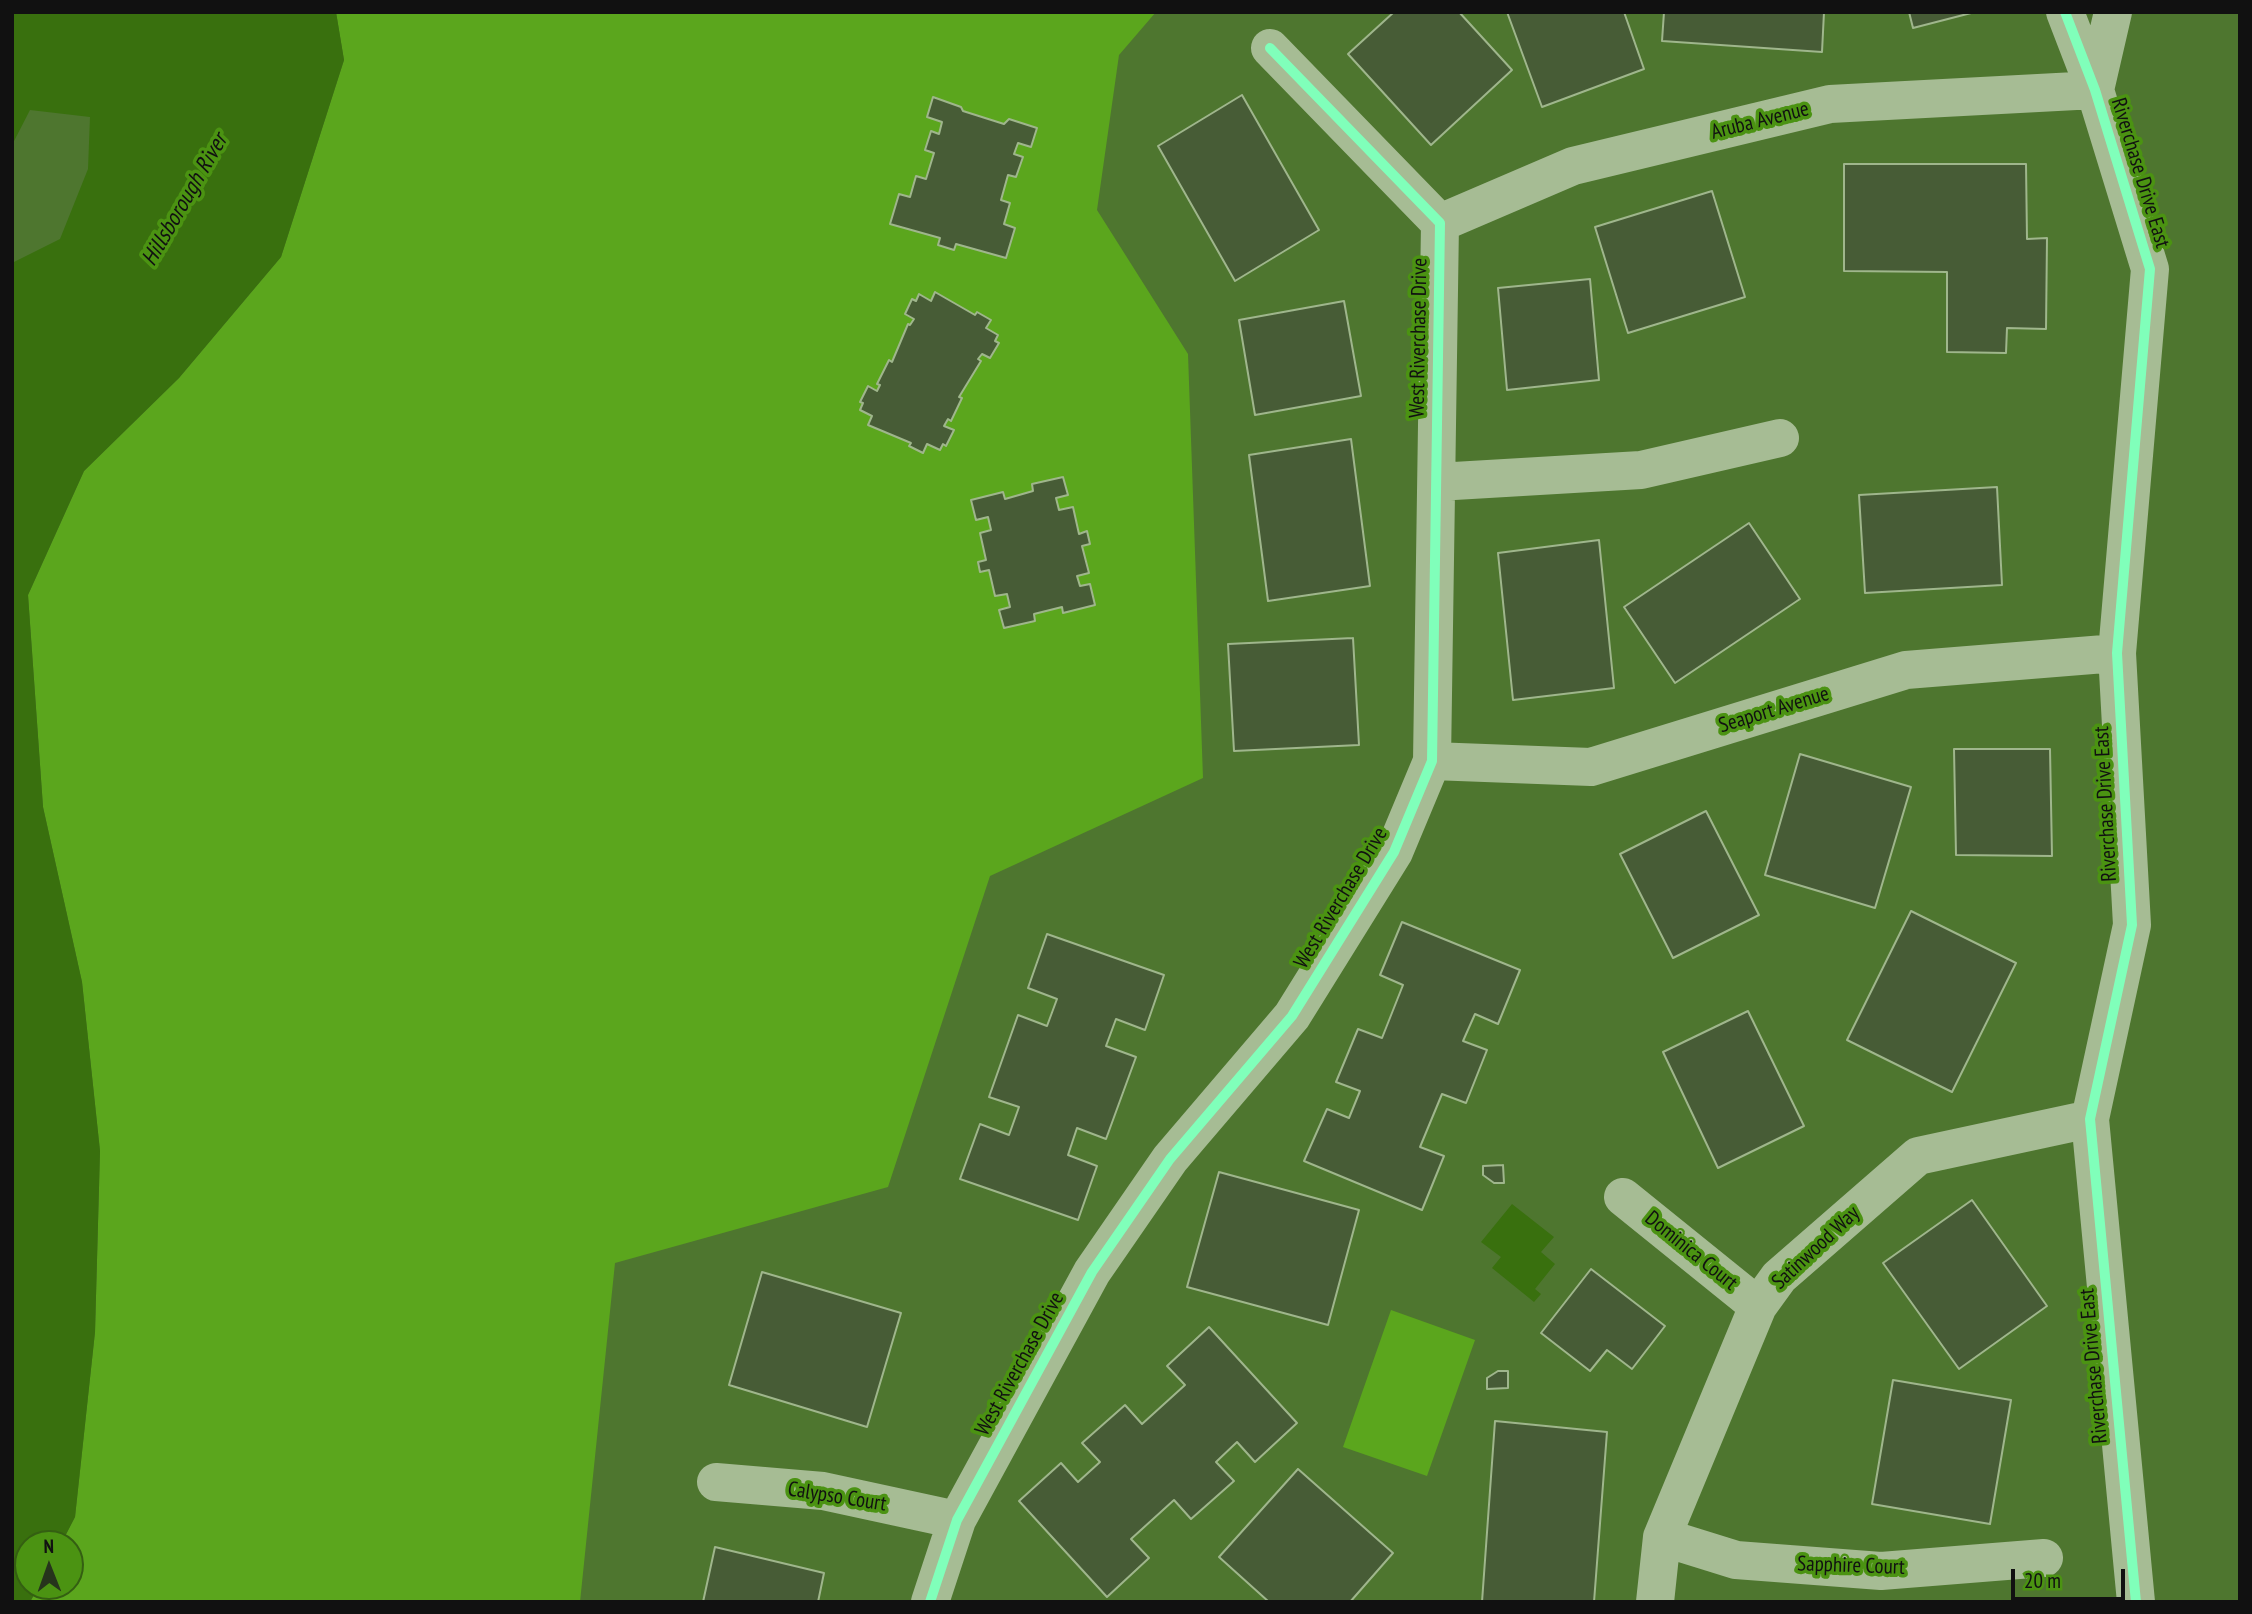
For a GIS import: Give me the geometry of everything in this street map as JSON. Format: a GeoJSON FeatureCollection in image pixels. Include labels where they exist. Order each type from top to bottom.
{"type":"FeatureCollection","features":[{"type":"Feature","properties":{"kind":"street","name":"Riverchase Drive East"},"geometry":{"type":"LineString","coordinates":[[2065,12],[2095,90],[2150,269],[2117,653],[2132,925],[2090,1119],[2136,1602]]}},
{"type":"Feature","properties":{"kind":"street","name":"Riverchase Drive East"},"geometry":{"type":"LineString","coordinates":[[2095,90],[2113,12]]}},
{"type":"Feature","properties":{"kind":"street"},"geometry":{"type":"LineString","coordinates":[[1270,48],[1440,223]]}},
{"type":"Feature","properties":{"kind":"street","name":"Aruba Avenue"},"geometry":{"type":"LineString","coordinates":[[1440,223],[1573,166],[1830,104],[2095,90]]}},
{"type":"Feature","properties":{"kind":"street","name":"West Riverchase Drive"},"geometry":{"type":"LineString","coordinates":[[930,1602],[957,1520],[1091,1272],[1170,1159],[1292,1016],[1395,852],[1432,761],[1440,223]]}},
{"type":"Feature","properties":{"kind":"street"},"geometry":{"type":"LineString","coordinates":[[1437,482],[1641,470],[1780,438]]}},
{"type":"Feature","properties":{"kind":"street","name":"Seaport Avenue"},"geometry":{"type":"LineString","coordinates":[[1432,761],[1591,766],[1906,670],[2117,653]]}},
{"type":"Feature","properties":{"kind":"street","name":"Satinwood Way"},"geometry":{"type":"LineString","coordinates":[[1656,1602],[1662,1537],[1758,1306],[1779,1277],[1917,1156],[2090,1119]]}},
{"type":"Feature","properties":{"kind":"street","name":"Dominica Court"},"geometry":{"type":"LineString","coordinates":[[1623,1197],[1758,1306]]}},
{"type":"Feature","properties":{"kind":"street","name":"Calypso Court"},"geometry":{"type":"LineString","coordinates":[[716,1482],[823,1491],[957,1520]]}},
{"type":"Feature","properties":{"kind":"street","name":"Sapphire Court"},"geometry":{"type":"LineString","coordinates":[[1662,1537],[1736,1560],[1881,1571],[2044,1558]]}},
{"type":"Feature","properties":{"kind":"shaded area"},"geometry":{"type":"Polygon","coordinates":[[[336,12],[1156,12],[1119,55],[1097,210],[1188,354],[1203,778],[990,876],[888,1187],[615,1263],[580,1602],[30,1602],[84,1600],[84,1530],[68,1530],[75,1517],[95,1332],[100,1151],[82,982],[43,807],[28,595],[84,471],[179,378],[281,257],[344,60],[336,12]]]}},
{"type":"Feature","properties":{"kind":"shaded area"},"geometry":{"type":"Polygon","coordinates":[[[1391,1310],[1475,1340],[1427,1476],[1343,1447],[1391,1310]]]}},
{"type":"Feature","properties":{"kind":"water","name":"Hillsborough River"},"geometry":{"type":"Polygon","coordinates":[[[12,12],[336,12],[344,60],[281,257],[179,378],[84,471],[28,595],[43,807],[82,982],[100,1151],[95,1332],[75,1517],[68,1530],[14,1530],[14,1600],[31,1600],[30,1602],[12,1602],[12,263],[60,239],[88,169],[90,117],[30,110],[12,145],[12,12]]]}},
{"type":"Feature","properties":{"kind":"water"},"geometry":{"type":"Polygon","coordinates":[[[1512,1204],[1554,1237],[1541,1252],[1555,1264],[1535,1289],[1541,1294],[1534,1302],[1492,1268],[1501,1257],[1481,1242],[1512,1204]]]}},
{"type":"Feature","properties":{"kind":"building"},"geometry":{"type":"Polygon","coordinates":[[[1394,12],[1459,12],[1512,70],[1431,145],[1348,54],[1394,12]]]}},
{"type":"Feature","properties":{"kind":"building"},"geometry":{"type":"Polygon","coordinates":[[[1507,12],[1624,12],[1644,69],[1542,107],[1507,12]]]}},
{"type":"Feature","properties":{"kind":"building"},"geometry":{"type":"Polygon","coordinates":[[[1664,12],[1824,12],[1822,52],[1662,41],[1664,12]]]}},
{"type":"Feature","properties":{"kind":"building"},"geometry":{"type":"Polygon","coordinates":[[[1909,12],[1975,12],[1913,28],[1909,12]]]}},
{"type":"Feature","properties":{"kind":"building"},"geometry":{"type":"Polygon","coordinates":[[[1242,95],[1319,230],[1235,281],[1158,146],[1242,95]]]}},
{"type":"Feature","properties":{"kind":"building"},"geometry":{"type":"Polygon","coordinates":[[[933,97],[961,107],[963,111],[1004,124],[1009,119],[1037,128],[1031,147],[1018,143],[1014,154],[1023,157],[1016,177],[1008,175],[1001,200],[1010,203],[1004,224],[1015,228],[1006,258],[956,244],[954,250],[938,245],[940,238],[890,224],[899,194],[910,197],[916,176],[926,179],[934,153],[925,150],[931,131],[939,134],[942,122],[927,117],[933,97]]]}},
{"type":"Feature","properties":{"kind":"building"},"geometry":{"type":"Polygon","coordinates":[[[1844,164],[2026,164],[2027,239],[2047,238],[2046,329],[2007,328],[2006,353],[1947,352],[1947,272],[1844,271],[1844,164]]]}},
{"type":"Feature","properties":{"kind":"building"},"geometry":{"type":"Polygon","coordinates":[[[1712,191],[1745,297],[1628,333],[1595,227],[1712,191]]]}},
{"type":"Feature","properties":{"kind":"building"},"geometry":{"type":"Polygon","coordinates":[[[1590,279],[1599,380],[1507,390],[1498,288],[1590,279]]]}},
{"type":"Feature","properties":{"kind":"building"},"geometry":{"type":"Polygon","coordinates":[[[935,292],[975,315],[977,312],[991,320],[986,328],[998,335],[995,341],[999,343],[990,358],[982,354],[978,359],[981,361],[959,397],[962,398],[951,421],[948,419],[944,426],[954,430],[946,446],[943,444],[940,450],[927,444],[923,453],[909,446],[911,443],[868,425],[872,416],[860,410],[863,403],[860,402],[868,386],[877,391],[880,385],[877,384],[889,360],[892,362],[908,324],[914,319],[905,314],[912,299],[916,301],[919,294],[931,301],[935,292]]]}},
{"type":"Feature","properties":{"kind":"building"},"geometry":{"type":"Polygon","coordinates":[[[1344,301],[1361,396],[1255,415],[1239,320],[1344,301]]]}},
{"type":"Feature","properties":{"kind":"building"},"geometry":{"type":"Polygon","coordinates":[[[1351,439],[1370,586],[1268,601],[1249,455],[1351,439]]]}},
{"type":"Feature","properties":{"kind":"building"},"geometry":{"type":"Polygon","coordinates":[[[1063,477],[1068,495],[1056,498],[1059,510],[1073,507],[1079,534],[1087,531],[1090,544],[1082,546],[1089,573],[1077,576],[1080,586],[1090,584],[1095,605],[1063,613],[1062,607],[1034,614],[1035,621],[1004,628],[999,610],[1010,607],[1007,594],[995,596],[989,570],[980,572],[978,562],[986,560],[980,533],[991,530],[988,517],[976,520],[971,500],[1003,492],[1005,499],[1033,491],[1032,484],[1063,477]]]}},
{"type":"Feature","properties":{"kind":"building"},"geometry":{"type":"Polygon","coordinates":[[[1997,487],[2002,585],[1865,593],[1859,495],[1997,487]]]}},
{"type":"Feature","properties":{"kind":"building"},"geometry":{"type":"Polygon","coordinates":[[[1749,523],[1800,599],[1675,683],[1624,607],[1749,523]]]}},
{"type":"Feature","properties":{"kind":"building"},"geometry":{"type":"Polygon","coordinates":[[[1599,540],[1614,688],[1513,700],[1498,553],[1599,540]]]}},
{"type":"Feature","properties":{"kind":"building"},"geometry":{"type":"Polygon","coordinates":[[[1353,638],[1359,745],[1234,751],[1228,644],[1353,638]]]}},
{"type":"Feature","properties":{"kind":"building"},"geometry":{"type":"Polygon","coordinates":[[[1954,749],[2050,749],[2052,856],[1956,855],[1954,749]]]}},
{"type":"Feature","properties":{"kind":"building"},"geometry":{"type":"Polygon","coordinates":[[[1800,754],[1911,787],[1875,908],[1765,875],[1800,754]]]}},
{"type":"Feature","properties":{"kind":"building"},"geometry":{"type":"Polygon","coordinates":[[[1706,811],[1759,915],[1673,958],[1620,854],[1706,811]]]}},
{"type":"Feature","properties":{"kind":"building"},"geometry":{"type":"Polygon","coordinates":[[[1911,911],[2016,963],[1952,1092],[1847,1040],[1911,911]]]}},
{"type":"Feature","properties":{"kind":"building"},"geometry":{"type":"Polygon","coordinates":[[[1402,922],[1520,970],[1498,1024],[1475,1014],[1463,1041],[1487,1050],[1466,1103],[1442,1094],[1420,1147],[1444,1156],[1422,1210],[1304,1161],[1327,1109],[1349,1118],[1360,1091],[1336,1082],[1358,1029],[1382,1038],[1403,985],[1380,975],[1402,922]]]}},
{"type":"Feature","properties":{"kind":"building"},"geometry":{"type":"Polygon","coordinates":[[[1047,934],[1164,975],[1145,1030],[1116,1019],[1106,1046],[1136,1057],[1106,1139],[1077,1128],[1068,1155],[1097,1166],[1078,1220],[960,1179],[980,1124],[1009,1135],[1019,1107],[989,1097],[1018,1015],[1047,1026],[1057,999],[1028,988],[1047,934]]]}},
{"type":"Feature","properties":{"kind":"building"},"geometry":{"type":"Polygon","coordinates":[[[1748,1011],[1804,1126],[1718,1168],[1663,1052],[1748,1011]]]}},
{"type":"Feature","properties":{"kind":"building"},"geometry":{"type":"Polygon","coordinates":[[[1503,1165],[1504,1183],[1494,1183],[1483,1175],[1483,1166],[1503,1165]]]}},
{"type":"Feature","properties":{"kind":"building"},"geometry":{"type":"Polygon","coordinates":[[[1219,1172],[1359,1210],[1328,1325],[1187,1287],[1219,1172]]]}},
{"type":"Feature","properties":{"kind":"building"},"geometry":{"type":"Polygon","coordinates":[[[1972,1200],[2047,1306],[1959,1369],[1883,1263],[1972,1200]]]}},
{"type":"Feature","properties":{"kind":"building"},"geometry":{"type":"Polygon","coordinates":[[[1591,1269],[1665,1326],[1632,1369],[1607,1350],[1590,1371],[1541,1333],[1591,1269]]]}},
{"type":"Feature","properties":{"kind":"building"},"geometry":{"type":"Polygon","coordinates":[[[762,1272],[901,1313],[867,1427],[729,1385],[762,1272]]]}},
{"type":"Feature","properties":{"kind":"building"},"geometry":{"type":"Polygon","coordinates":[[[1209,1327],[1297,1423],[1255,1462],[1237,1442],[1216,1462],[1234,1481],[1191,1519],[1174,1500],[1131,1539],[1149,1558],[1107,1597],[1019,1501],[1061,1463],[1078,1482],[1100,1462],[1082,1443],[1125,1405],[1142,1424],[1185,1385],[1167,1366],[1209,1327]]]}},
{"type":"Feature","properties":{"kind":"building"},"geometry":{"type":"Polygon","coordinates":[[[1498,1371],[1508,1371],[1508,1388],[1487,1389],[1487,1378],[1498,1371]]]}},
{"type":"Feature","properties":{"kind":"building"},"geometry":{"type":"Polygon","coordinates":[[[1893,1380],[2011,1400],[1990,1524],[1872,1504],[1893,1380]]]}},
{"type":"Feature","properties":{"kind":"building"},"geometry":{"type":"Polygon","coordinates":[[[1495,1421],[1607,1432],[1594,1602],[1482,1602],[1495,1421]]]}},
{"type":"Feature","properties":{"kind":"building"},"geometry":{"type":"Polygon","coordinates":[[[1298,1469],[1393,1553],[1350,1602],[1269,1602],[1219,1557],[1298,1469]]]}},
{"type":"Feature","properties":{"kind":"building"},"geometry":{"type":"Polygon","coordinates":[[[715,1547],[824,1573],[818,1602],[703,1602],[715,1547]]]}},
{"type":"Feature","properties":{"kind":"cycle path"},"geometry":{"type":"LineString","coordinates":[[2065,12],[2095,90],[2150,269],[2117,653],[2132,925],[2090,1119],[2136,1602]]}},
{"type":"Feature","properties":{"kind":"cycle path"},"geometry":{"type":"LineString","coordinates":[[930,1602],[957,1520],[1092,1272],[1170,1159],[1292,1016],[1394,852],[1432,761],[1440,223],[1270,48]]}}]}
